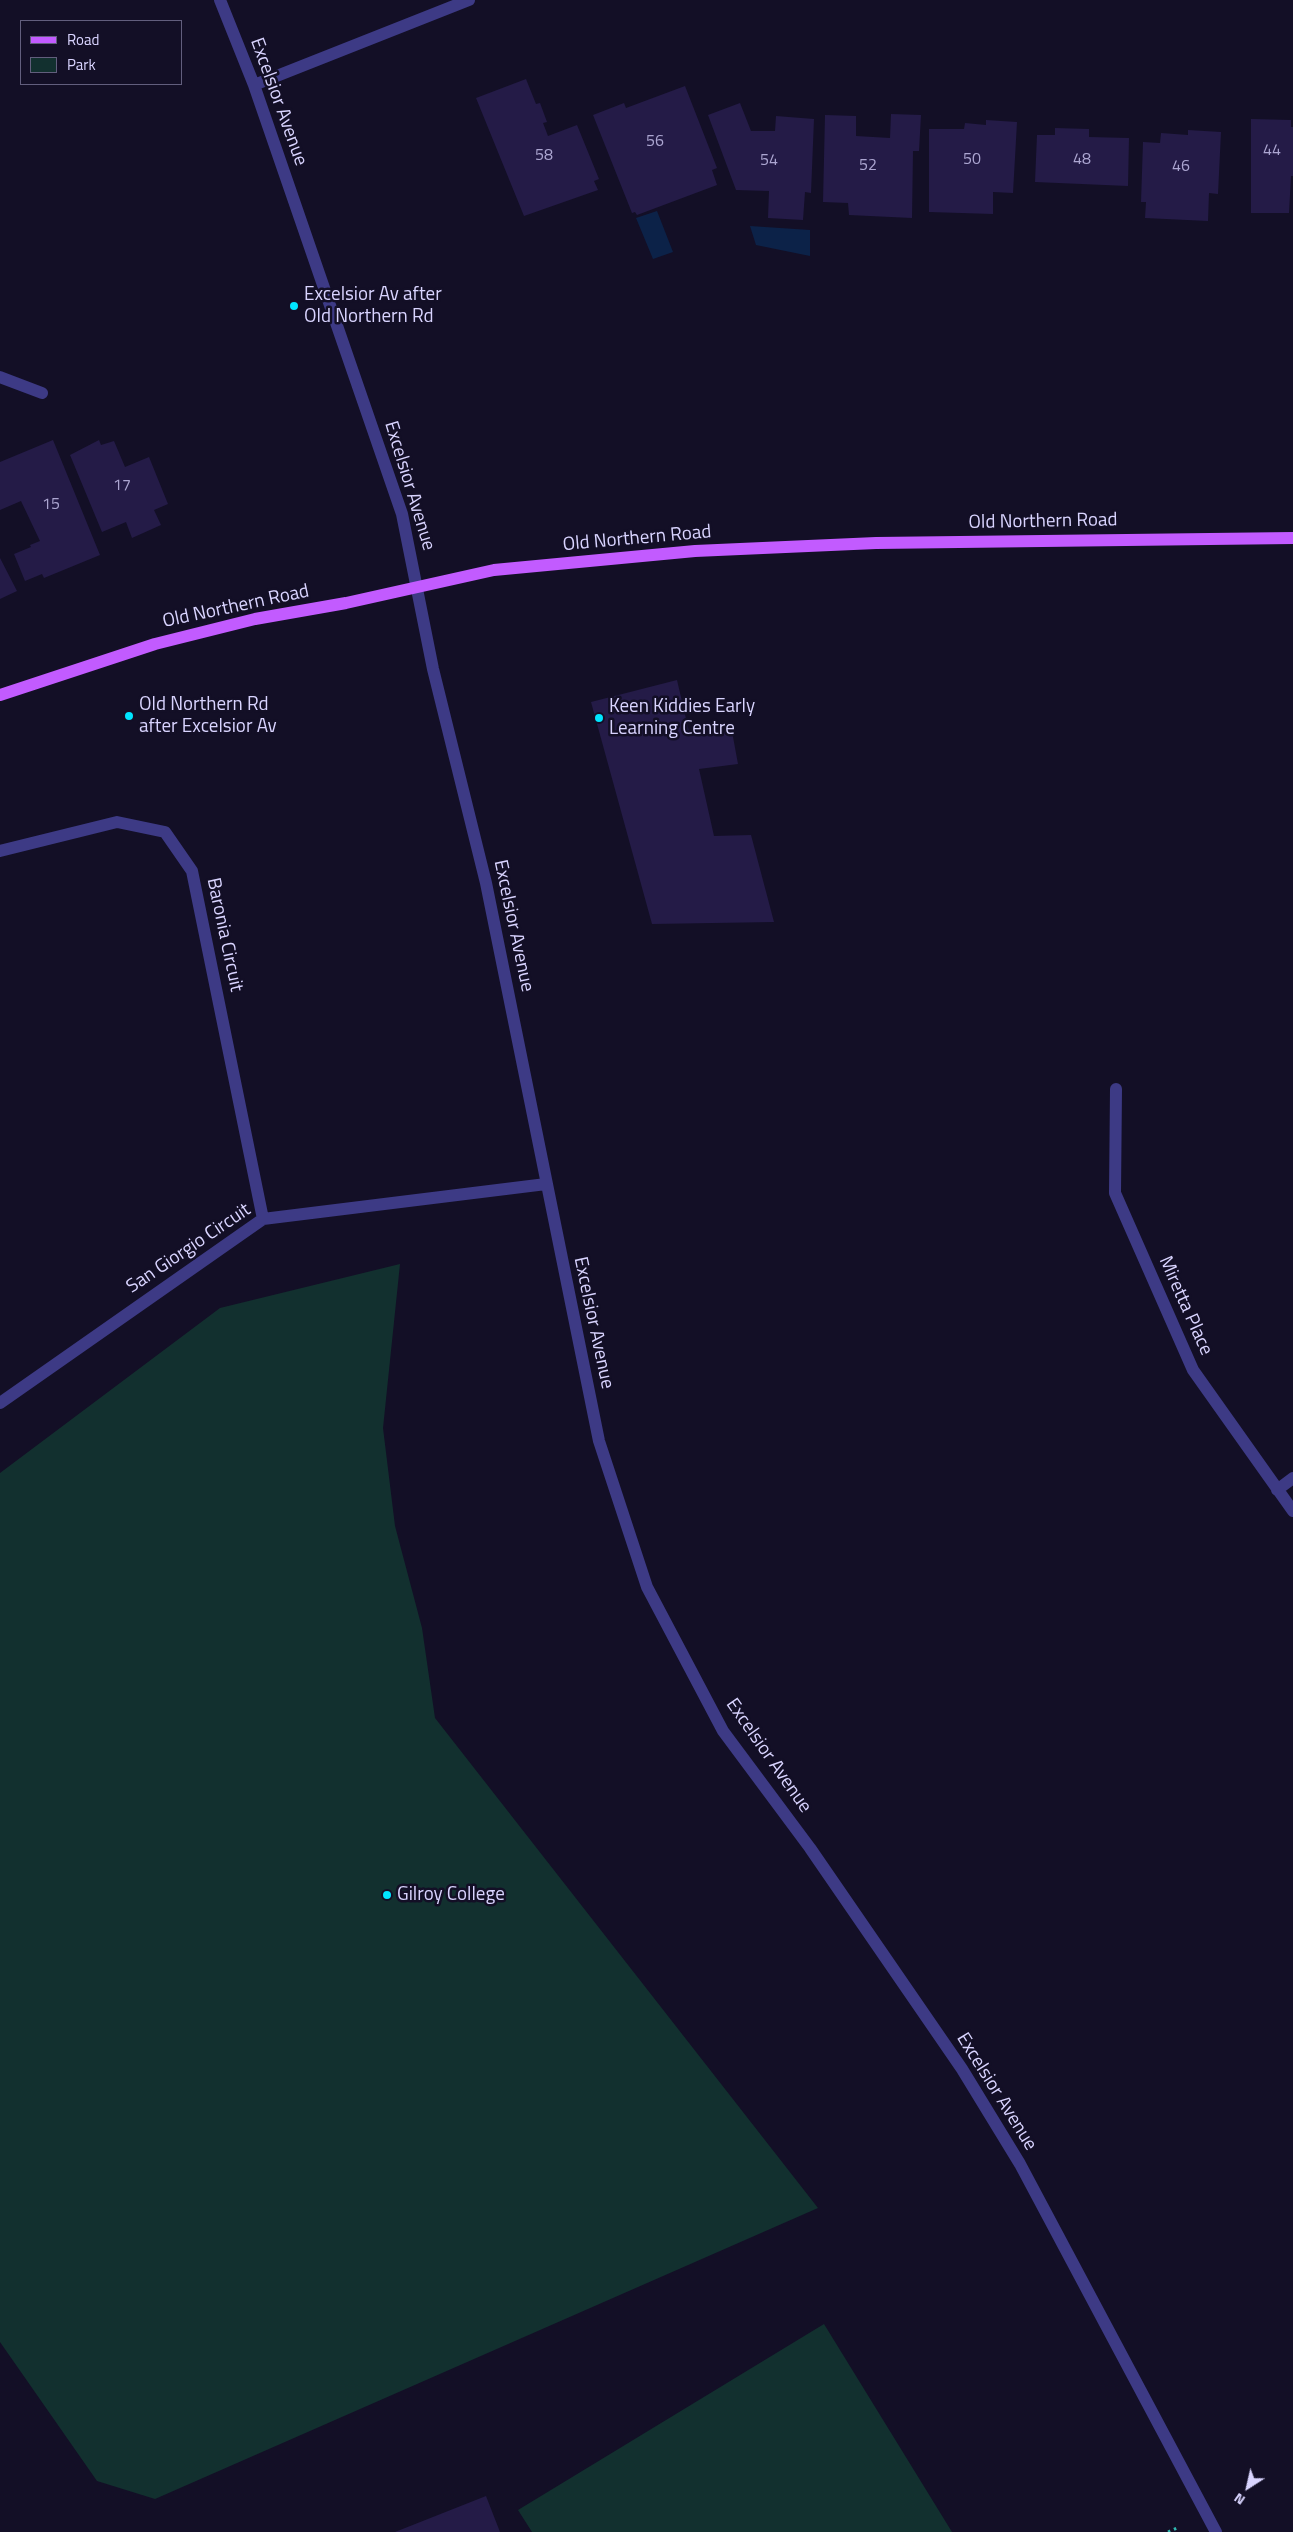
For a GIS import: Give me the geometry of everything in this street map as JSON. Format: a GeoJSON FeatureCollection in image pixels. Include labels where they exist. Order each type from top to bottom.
{"type":"FeatureCollection","features":[{"type":"Feature","properties":{"kind":"main road","name":"Old Northern Road"},"geometry":{"type":"LineString","coordinates":[[0,695],[155,644],[255,619],[346,603],[494,570],[695,551],[876,543],[1293,538]]}},
{"type":"Feature","properties":{"kind":"street","name":"Excelsior Avenue"},"geometry":{"type":"LineString","coordinates":[[220,0],[254,85],[402,514],[433,668],[486,883],[599,1441],[648,1587],[723,1731],[810,1848],[962,2069],[1020,2164],[1216,2532]]}},
{"type":"Feature","properties":{"kind":"street"},"geometry":{"type":"LineString","coordinates":[[254,85],[469,0]]}},
{"type":"Feature","properties":{"kind":"street"},"geometry":{"type":"LineString","coordinates":[[0,377],[42,393]]}},
{"type":"Feature","properties":{"kind":"street","name":"Baronia Circuit"},"geometry":{"type":"LineString","coordinates":[[0,851],[117,822],[165,832],[192,871],[263,1218]]}},
{"type":"Feature","properties":{"kind":"street","name":"Miretta Place"},"geometry":{"type":"LineString","coordinates":[[1116,1089],[1115,1193],[1193,1370],[1293,1511]]}},
{"type":"Feature","properties":{"kind":"street","name":"San Giorgio Circuit"},"geometry":{"type":"LineString","coordinates":[[0,1403],[263,1218],[546,1184]]}},
{"type":"Feature","properties":{"kind":"street"},"geometry":{"type":"LineString","coordinates":[[1277,1490],[1293,1478]]}},
{"type":"Feature","properties":{"kind":"path"},"geometry":{"type":"LineString","coordinates":[[1168,2532],[1180,2526]]}},
{"type":"Feature","properties":{"kind":"green space"},"geometry":{"type":"Polygon","coordinates":[[[400,1264],[383,1428],[395,1526],[422,1628],[435,1718],[818,2208],[155,2499],[97,2481],[0,2342],[0,1473],[220,1308],[400,1264]]]}},
{"type":"Feature","properties":{"kind":"green space"},"geometry":{"type":"Polygon","coordinates":[[[824,2324],[952,2532],[532,2532],[518,2510],[824,2324]]]}},
{"type":"Feature","properties":{"kind":"water"},"geometry":{"type":"Polygon","coordinates":[[[657,211],[673,252],[653,259],[636,218],[657,211]]]}},
{"type":"Feature","properties":{"kind":"water"},"geometry":{"type":"Polygon","coordinates":[[[750,226],[810,230],[810,256],[756,245],[750,226]]]}},
{"type":"Feature","properties":{"kind":"building"},"geometry":{"type":"Polygon","coordinates":[[[526,79],[536,104],[540,103],[547,122],[543,123],[548,136],[577,125],[599,179],[594,181],[598,190],[524,216],[476,98],[526,79]]]}},
{"type":"Feature","properties":{"kind":"building"},"geometry":{"type":"Polygon","coordinates":[[[685,86],[717,168],[712,170],[717,185],[637,215],[635,212],[632,213],[593,115],[624,103],[626,108],[685,86]]]}},
{"type":"Feature","properties":{"kind":"building"},"geometry":{"type":"Polygon","coordinates":[[[740,103],[751,131],[775,131],[776,116],[814,119],[811,193],[805,192],[803,220],[768,218],[769,191],[736,190],[708,115],[740,103]]]}},
{"type":"Feature","properties":{"kind":"building"},"geometry":{"type":"Polygon","coordinates":[[[891,114],[921,115],[919,151],[913,151],[912,218],[849,215],[848,203],[823,202],[825,115],[856,116],[856,136],[890,138],[891,114]]]}},
{"type":"Feature","properties":{"kind":"building"},"geometry":{"type":"Polygon","coordinates":[[[1251,119],[1291,120],[1291,127],[1293,127],[1293,176],[1291,176],[1289,213],[1251,213],[1251,119]]]}},
{"type":"Feature","properties":{"kind":"building"},"geometry":{"type":"Polygon","coordinates":[[[986,120],[1017,122],[1013,193],[993,192],[993,214],[929,212],[929,129],[964,129],[965,123],[986,125],[986,120]]]}},
{"type":"Feature","properties":{"kind":"building"},"geometry":{"type":"Polygon","coordinates":[[[1055,128],[1089,129],[1089,137],[1129,138],[1128,186],[1035,182],[1037,135],[1055,135],[1055,128]]]}},
{"type":"Feature","properties":{"kind":"building"},"geometry":{"type":"Polygon","coordinates":[[[1188,130],[1221,132],[1218,194],[1209,193],[1208,221],[1145,218],[1146,202],[1141,202],[1143,142],[1160,143],[1161,133],[1188,135],[1188,130]]]}},
{"type":"Feature","properties":{"kind":"building"},"geometry":{"type":"Polygon","coordinates":[[[53,440],[100,555],[44,578],[42,574],[25,581],[14,554],[40,541],[21,501],[0,510],[0,462],[53,440]]]}},
{"type":"Feature","properties":{"kind":"building"},"geometry":{"type":"Polygon","coordinates":[[[99,440],[101,445],[114,441],[125,467],[149,457],[168,504],[154,510],[161,525],[132,538],[126,522],[102,532],[70,455],[99,440]]]}},
{"type":"Feature","properties":{"kind":"building"},"geometry":{"type":"Polygon","coordinates":[[[0,558],[17,591],[0,599],[0,558]]]}},
{"type":"Feature","properties":{"kind":"building"},"geometry":{"type":"Polygon","coordinates":[[[677,680],[690,736],[731,726],[738,764],[699,769],[714,836],[751,835],[774,922],[652,924],[591,702],[677,680]]]}},
{"type":"Feature","properties":{"kind":"building"},"geometry":{"type":"Polygon","coordinates":[[[486,2496],[500,2532],[395,2532],[486,2496]]]}},
{"type":"Feature","properties":{"kind":"place","name":"Excelsior Av after Old Northern Rd"},"geometry":{"type":"Point","coordinates":[294,306]}},
{"type":"Feature","properties":{"kind":"place","name":"Old Northern Rd after Excelsior Av"},"geometry":{"type":"Point","coordinates":[129,716]}},
{"type":"Feature","properties":{"kind":"place","name":"Keen Kiddies Early Learning Centre"},"geometry":{"type":"Point","coordinates":[599,718]}},
{"type":"Feature","properties":{"kind":"place","name":"Gilroy College"},"geometry":{"type":"Point","coordinates":[387,1895]}}]}
